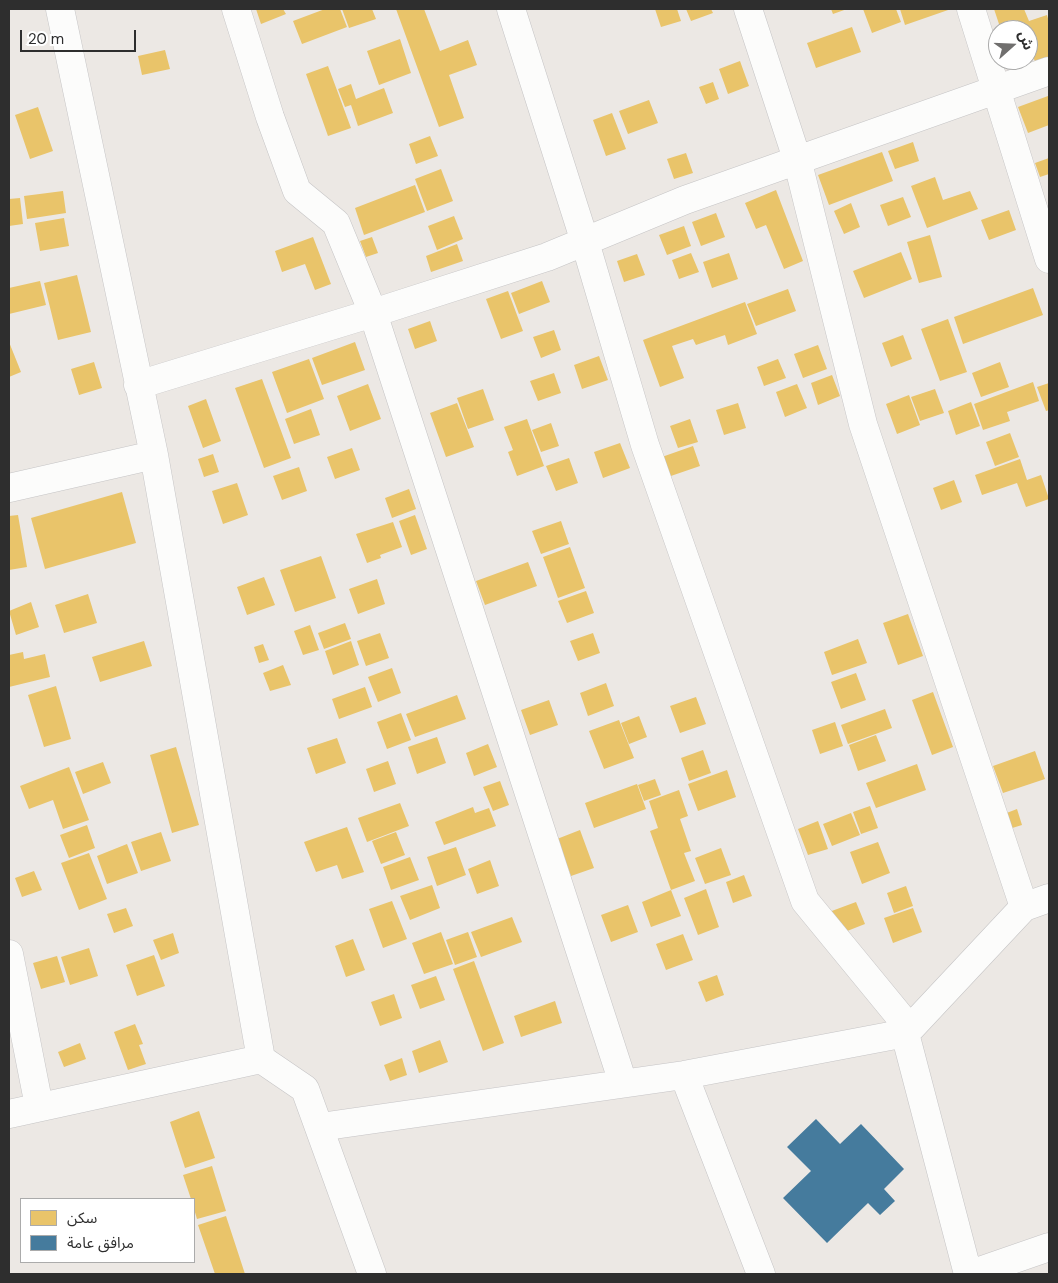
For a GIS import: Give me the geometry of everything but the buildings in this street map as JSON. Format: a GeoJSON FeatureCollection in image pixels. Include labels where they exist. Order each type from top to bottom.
{"type":"FeatureCollection","features":[{"type":"Feature","properties":{"kind":"street"},"geometry":{"type":"LineString","coordinates":[[60,9],[154,455],[261,1059],[305,1089],[372,1274]]}},
{"type":"Feature","properties":{"kind":"street"},"geometry":{"type":"LineString","coordinates":[[236,9],[270,117],[297,191],[336,223],[373,313],[623,1083]]}},
{"type":"Feature","properties":{"kind":"street"},"geometry":{"type":"LineString","coordinates":[[511,9],[585,242],[645,446],[805,901],[901,1018],[970,1274],[1049,1247]]}},
{"type":"Feature","properties":{"kind":"street"},"geometry":{"type":"LineString","coordinates":[[748,9],[797,159],[863,424],[1024,907]]}},
{"type":"Feature","properties":{"kind":"street"},"geometry":{"type":"LineString","coordinates":[[971,9],[1049,259]]}},
{"type":"Feature","properties":{"kind":"street"},"geometry":{"type":"LineString","coordinates":[[138,385],[548,257],[685,200],[797,159],[1049,72]]}},
{"type":"Feature","properties":{"kind":"street"},"geometry":{"type":"LineString","coordinates":[[9,488],[154,455]]}},
{"type":"Feature","properties":{"kind":"street"},"geometry":{"type":"LineString","coordinates":[[320,1128],[623,1083],[684,1076],[906,1033],[1024,907],[1049,898]]}},
{"type":"Feature","properties":{"kind":"street"},"geometry":{"type":"LineString","coordinates":[[9,954],[39,1106]]}},
{"type":"Feature","properties":{"kind":"street"},"geometry":{"type":"LineString","coordinates":[[9,1114],[261,1059]]}},
{"type":"Feature","properties":{"kind":"street"},"geometry":{"type":"LineString","coordinates":[[684,1076],[761,1274]]}}]}
